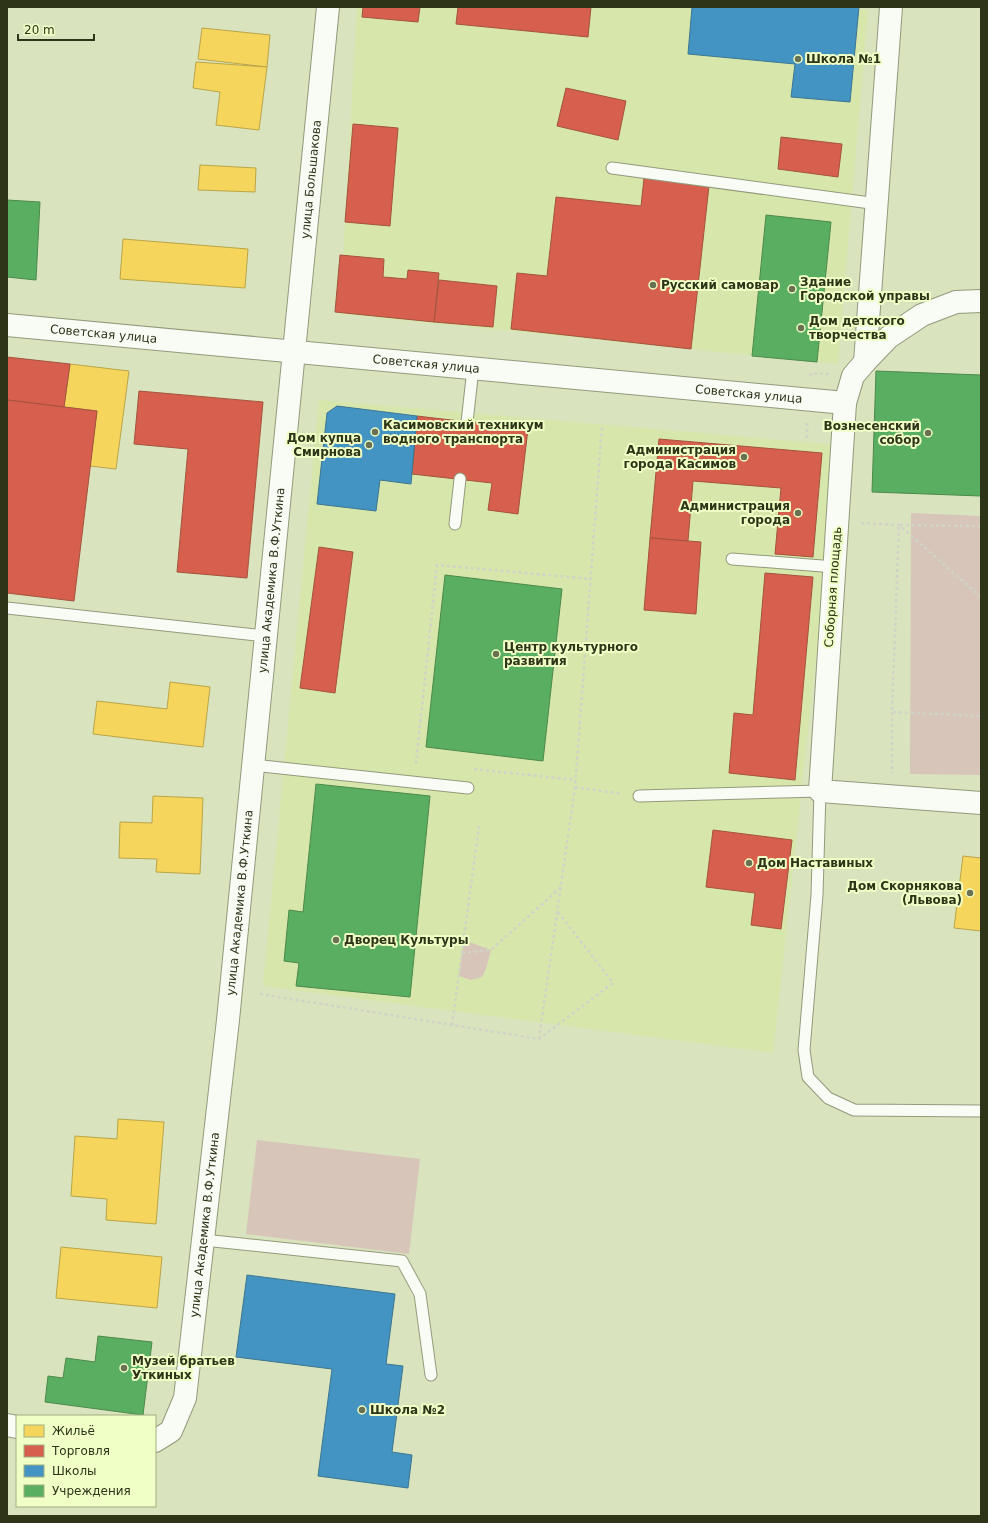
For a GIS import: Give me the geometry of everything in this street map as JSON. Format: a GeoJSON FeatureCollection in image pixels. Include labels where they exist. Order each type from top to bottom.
{"type":"FeatureCollection","features":[{"type":"Feature","properties":{"kind":"street","name":"улица Большакова"},"geometry":{"type":"LineString","coordinates":[[294,352],[328,7]]}},
{"type":"Feature","properties":{"kind":"street"},"geometry":{"type":"LineString","coordinates":[[865,362],[878,204],[891,7]]}},
{"type":"Feature","properties":{"kind":"street","name":"Соборная площадь"},"geometry":{"type":"LineString","coordinates":[[820,791],[845,403],[853,376],[889,337],[922,315],[956,302],[981,301]]}},
{"type":"Feature","properties":{"kind":"street","name":"Советская улица"},"geometry":{"type":"LineString","coordinates":[[7,325],[845,403]]}},
{"type":"Feature","properties":{"kind":"street","name":"улица Академика В.Ф.Уткина"},"geometry":{"type":"LineString","coordinates":[[156,1440],[170,1431],[185,1398],[228,1020],[294,352]]}},
{"type":"Feature","properties":{"kind":"street"},"geometry":{"type":"LineString","coordinates":[[820,791],[981,803]]}},
{"type":"Feature","properties":{"kind":"lane"},"geometry":{"type":"LineString","coordinates":[[612,168],[878,204]]}},
{"type":"Feature","properties":{"kind":"lane"},"geometry":{"type":"LineString","coordinates":[[467,422],[473,369]]}},
{"type":"Feature","properties":{"kind":"lane"},"geometry":{"type":"LineString","coordinates":[[455,524],[460,479]]}},
{"type":"Feature","properties":{"kind":"lane"},"geometry":{"type":"LineString","coordinates":[[732,559],[835,567]]}},
{"type":"Feature","properties":{"kind":"lane"},"geometry":{"type":"LineString","coordinates":[[7,608],[266,636]]}},
{"type":"Feature","properties":{"kind":"lane"},"geometry":{"type":"LineString","coordinates":[[253,766],[468,788]]}},
{"type":"Feature","properties":{"kind":"lane"},"geometry":{"type":"LineString","coordinates":[[639,796],[820,791],[817,895],[804,1050],[808,1077],[828,1098],[854,1110],[981,1111]]}},
{"type":"Feature","properties":{"kind":"lane"},"geometry":{"type":"LineString","coordinates":[[204,1240],[402,1261],[420,1294],[432,1375]]}},
{"type":"Feature","properties":{"kind":"path"},"geometry":{"type":"LineString","coordinates":[[539,1039],[576,780],[602,426]]}},
{"type":"Feature","properties":{"kind":"path"},"geometry":{"type":"LineString","coordinates":[[837,522],[900,525],[981,526]]}},
{"type":"Feature","properties":{"kind":"path"},"geometry":{"type":"LineString","coordinates":[[900,525],[981,597]]}},
{"type":"Feature","properties":{"kind":"path"},"geometry":{"type":"LineString","coordinates":[[892,796],[892,712],[900,525]]}},
{"type":"Feature","properties":{"kind":"path"},"geometry":{"type":"LineString","coordinates":[[422,764],[416,763],[437,565],[591,579]]}},
{"type":"Feature","properties":{"kind":"path"},"geometry":{"type":"LineString","coordinates":[[892,712],[981,716]]}},
{"type":"Feature","properties":{"kind":"path"},"geometry":{"type":"LineString","coordinates":[[466,768],[576,780]]}},
{"type":"Feature","properties":{"kind":"path"},"geometry":{"type":"LineString","coordinates":[[575,787],[639,796]]}},
{"type":"Feature","properties":{"kind":"path"},"geometry":{"type":"LineString","coordinates":[[452,1025],[479,826]]}},
{"type":"Feature","properties":{"kind":"path"},"geometry":{"type":"LineString","coordinates":[[462,952],[490,950],[561,886]]}},
{"type":"Feature","properties":{"kind":"path"},"geometry":{"type":"LineString","coordinates":[[260,994],[539,1039],[613,983],[558,912]]}},
{"type":"Feature","properties":{"kind":"shaded area"},"geometry":{"type":"Polygon","coordinates":[[[357,7],[829,7],[868,10],[838,364],[340,314],[357,7]]]}},
{"type":"Feature","properties":{"kind":"shaded area"},"geometry":{"type":"Polygon","coordinates":[[[319,400],[839,445],[773,1053],[263,986],[319,400]]]}},
{"type":"Feature","properties":{"kind":"shaded area"},"geometry":{"type":"Polygon","coordinates":[[[911,513],[981,516],[981,775],[910,774],[911,513]]]}},
{"type":"Feature","properties":{"kind":"shaded area"},"geometry":{"type":"Polygon","coordinates":[[[464,940],[491,950],[486,969],[482,977],[471,980],[459,976],[464,940]]]}},
{"type":"Feature","properties":{"kind":"shaded area"},"geometry":{"type":"Polygon","coordinates":[[[257,1140],[420,1159],[409,1254],[246,1234],[257,1140]]]}},
{"type":"Feature","properties":{"kind":"building: Жильё"},"geometry":{"type":"Polygon","coordinates":[[[202,28],[270,35],[267,67],[198,59],[202,28]]]}},
{"type":"Feature","properties":{"kind":"building: Жильё"},"geometry":{"type":"Polygon","coordinates":[[[196,62],[267,67],[259,130],[216,125],[220,92],[193,88],[196,62]]]}},
{"type":"Feature","properties":{"kind":"building: Жильё"},"geometry":{"type":"Polygon","coordinates":[[[200,165],[256,168],[255,192],[198,190],[200,165]]]}},
{"type":"Feature","properties":{"kind":"building: Жильё"},"geometry":{"type":"Polygon","coordinates":[[[123,239],[248,249],[245,288],[120,279],[123,239]]]}},
{"type":"Feature","properties":{"kind":"building: Жильё"},"geometry":{"type":"Polygon","coordinates":[[[70,364],[129,371],[116,469],[90,466],[97,411],[64,407],[70,364]]]}},
{"type":"Feature","properties":{"kind":"building: Жильё"},"geometry":{"type":"Polygon","coordinates":[[[170,682],[210,687],[203,747],[93,734],[97,701],[167,709],[170,682]]]}},
{"type":"Feature","properties":{"kind":"building: Жильё"},"geometry":{"type":"Polygon","coordinates":[[[153,796],[203,798],[200,874],[156,872],[157,859],[119,858],[120,822],[152,823],[153,796]]]}},
{"type":"Feature","properties":{"kind":"building: Жильё","name":"Дом Скорнякова (Львова)"},"geometry":{"type":"Polygon","coordinates":[[[963,856],[981,858],[981,931],[954,928],[963,856]]]}},
{"type":"Feature","properties":{"kind":"building: Жильё"},"geometry":{"type":"Polygon","coordinates":[[[118,1119],[164,1122],[156,1224],[106,1220],[107,1199],[71,1196],[75,1136],[117,1139],[118,1119]]]}},
{"type":"Feature","properties":{"kind":"building: Жильё"},"geometry":{"type":"Polygon","coordinates":[[[61,1247],[162,1257],[157,1308],[56,1298],[61,1247]]]}},
{"type":"Feature","properties":{"kind":"building: Торговля"},"geometry":{"type":"Polygon","coordinates":[[[363,7],[420,7],[418,22],[362,17],[363,7]]]}},
{"type":"Feature","properties":{"kind":"building: Торговля"},"geometry":{"type":"Polygon","coordinates":[[[458,7],[591,7],[588,37],[456,24],[458,7]]]}},
{"type":"Feature","properties":{"kind":"building: Торговля"},"geometry":{"type":"Polygon","coordinates":[[[566,88],[626,101],[618,140],[557,126],[566,88]]]}},
{"type":"Feature","properties":{"kind":"building: Торговля"},"geometry":{"type":"Polygon","coordinates":[[[353,124],[398,128],[390,226],[345,222],[353,124]]]}},
{"type":"Feature","properties":{"kind":"building: Торговля"},"geometry":{"type":"Polygon","coordinates":[[[781,137],[842,144],[838,177],[778,169],[781,137]]]}},
{"type":"Feature","properties":{"kind":"building: Торговля"},"geometry":{"type":"Polygon","coordinates":[[[644,178],[709,186],[691,349],[511,329],[517,273],[547,276],[556,197],[641,206],[644,178]]]}},
{"type":"Feature","properties":{"kind":"building: Торговля"},"geometry":{"type":"Polygon","coordinates":[[[340,255],[384,259],[383,277],[407,279],[408,270],[439,273],[434,322],[335,312],[340,255]]]}},
{"type":"Feature","properties":{"kind":"building: Торговля"},"geometry":{"type":"Polygon","coordinates":[[[439,280],[497,286],[493,327],[434,322],[439,280]]]}},
{"type":"Feature","properties":{"kind":"building: Торговля"},"geometry":{"type":"Polygon","coordinates":[[[7,357],[70,364],[64,407],[7,400],[7,357]]]}},
{"type":"Feature","properties":{"kind":"building: Торговля"},"geometry":{"type":"Polygon","coordinates":[[[139,391],[263,402],[247,578],[177,572],[188,449],[134,444],[139,391]]]}},
{"type":"Feature","properties":{"kind":"building: Торговля"},"geometry":{"type":"Polygon","coordinates":[[[7,400],[97,411],[74,601],[7,593],[7,400]]]}},
{"type":"Feature","properties":{"kind":"building: Торговля"},"geometry":{"type":"Polygon","coordinates":[[[417,416],[528,429],[518,514],[488,510],[492,483],[412,474],[417,416]]]}},
{"type":"Feature","properties":{"kind":"building: Торговля","name":"Администрация города"},"geometry":{"type":"Polygon","coordinates":[[[659,439],[822,453],[813,557],[775,554],[781,488],[693,481],[688,541],[650,538],[659,439]]]}},
{"type":"Feature","properties":{"kind":"building: Торговля"},"geometry":{"type":"Polygon","coordinates":[[[650,538],[701,542],[696,614],[644,610],[650,538]]]}},
{"type":"Feature","properties":{"kind":"building: Торговля"},"geometry":{"type":"Polygon","coordinates":[[[319,547],[353,552],[335,693],[300,688],[319,547]]]}},
{"type":"Feature","properties":{"kind":"building: Торговля"},"geometry":{"type":"Polygon","coordinates":[[[765,573],[813,577],[795,780],[729,773],[734,713],[753,715],[765,573]]]}},
{"type":"Feature","properties":{"kind":"building: Торговля","name":"Дом Наставиных"},"geometry":{"type":"Polygon","coordinates":[[[713,830],[792,840],[781,929],[751,925],[755,893],[706,887],[713,830]]]}},
{"type":"Feature","properties":{"kind":"building: Школы","name":"Школа №1"},"geometry":{"type":"Polygon","coordinates":[[[692,7],[859,7],[850,102],[791,97],[795,64],[688,54],[692,7]]]}},
{"type":"Feature","properties":{"kind":"building: Школы","name":"Дом купца Смирнова"},"geometry":{"type":"Polygon","coordinates":[[[337,406],[417,416],[411,484],[380,480],[376,511],[317,504],[327,413],[337,406]]]}},
{"type":"Feature","properties":{"kind":"building: Школы","name":"Школа №2"},"geometry":{"type":"Polygon","coordinates":[[[247,1275],[395,1294],[386,1364],[403,1366],[392,1452],[412,1455],[408,1488],[318,1476],[332,1369],[236,1357],[247,1275]]]}},
{"type":"Feature","properties":{"kind":"building: Учреждения"},"geometry":{"type":"Polygon","coordinates":[[[7,200],[40,202],[36,280],[7,277],[7,200]]]}},
{"type":"Feature","properties":{"kind":"building: Учреждения","name":"Здание Городской управы"},"geometry":{"type":"Polygon","coordinates":[[[766,215],[831,222],[817,362],[752,356],[766,215]]]}},
{"type":"Feature","properties":{"kind":"building: Учреждения","name":"Вознесенский собор"},"geometry":{"type":"Polygon","coordinates":[[[876,371],[981,375],[981,496],[872,492],[876,371]]]}},
{"type":"Feature","properties":{"kind":"building: Учреждения","name":"Центр культурного развития"},"geometry":{"type":"Polygon","coordinates":[[[445,575],[562,589],[543,761],[426,747],[445,575]]]}},
{"type":"Feature","properties":{"kind":"building: Учреждения"},"geometry":{"type":"Polygon","coordinates":[[[316,784],[430,796],[410,997],[296,986],[299,963],[284,961],[289,910],[303,912],[316,784]]]}},
{"type":"Feature","properties":{"kind":"building: Учреждения"},"geometry":{"type":"Polygon","coordinates":[[[98,1336],[152,1342],[143,1415],[45,1402],[48,1376],[63,1378],[66,1358],[95,1362],[98,1336]]]}},
{"type":"Feature","properties":{"kind":"place","name":"Школа №1"},"geometry":{"type":"Point","coordinates":[798,59]}},
{"type":"Feature","properties":{"kind":"place","name":"Русский самовар"},"geometry":{"type":"Point","coordinates":[653,285]}},
{"type":"Feature","properties":{"kind":"place","name":"Здание Городской управы"},"geometry":{"type":"Point","coordinates":[792,289]}},
{"type":"Feature","properties":{"kind":"place","name":"Дом детского творчества"},"geometry":{"type":"Point","coordinates":[801,328]}},
{"type":"Feature","properties":{"kind":"place","name":"Касимовский техникум водного транспорта"},"geometry":{"type":"Point","coordinates":[375,432]}},
{"type":"Feature","properties":{"kind":"place","name":"Вознесенский собор"},"geometry":{"type":"Point","coordinates":[928,433]}},
{"type":"Feature","properties":{"kind":"place","name":"Дом купца Смирнова"},"geometry":{"type":"Point","coordinates":[369,445]}},
{"type":"Feature","properties":{"kind":"place","name":"Администрация города Касимов"},"geometry":{"type":"Point","coordinates":[744,457]}},
{"type":"Feature","properties":{"kind":"place","name":"Администрация города"},"geometry":{"type":"Point","coordinates":[798,513]}},
{"type":"Feature","properties":{"kind":"place","name":"Центр культурного развития"},"geometry":{"type":"Point","coordinates":[496,654]}},
{"type":"Feature","properties":{"kind":"place","name":"Дом Наставиных"},"geometry":{"type":"Point","coordinates":[749,863]}},
{"type":"Feature","properties":{"kind":"place","name":"Дом Скорнякова (Львова)"},"geometry":{"type":"Point","coordinates":[970,893]}},
{"type":"Feature","properties":{"kind":"place","name":"Дворец Культуры"},"geometry":{"type":"Point","coordinates":[336,940]}},
{"type":"Feature","properties":{"kind":"place","name":"Музей братьев Уткиных"},"geometry":{"type":"Point","coordinates":[124,1368]}},
{"type":"Feature","properties":{"kind":"place","name":"Школа №2"},"geometry":{"type":"Point","coordinates":[362,1410]}}]}
